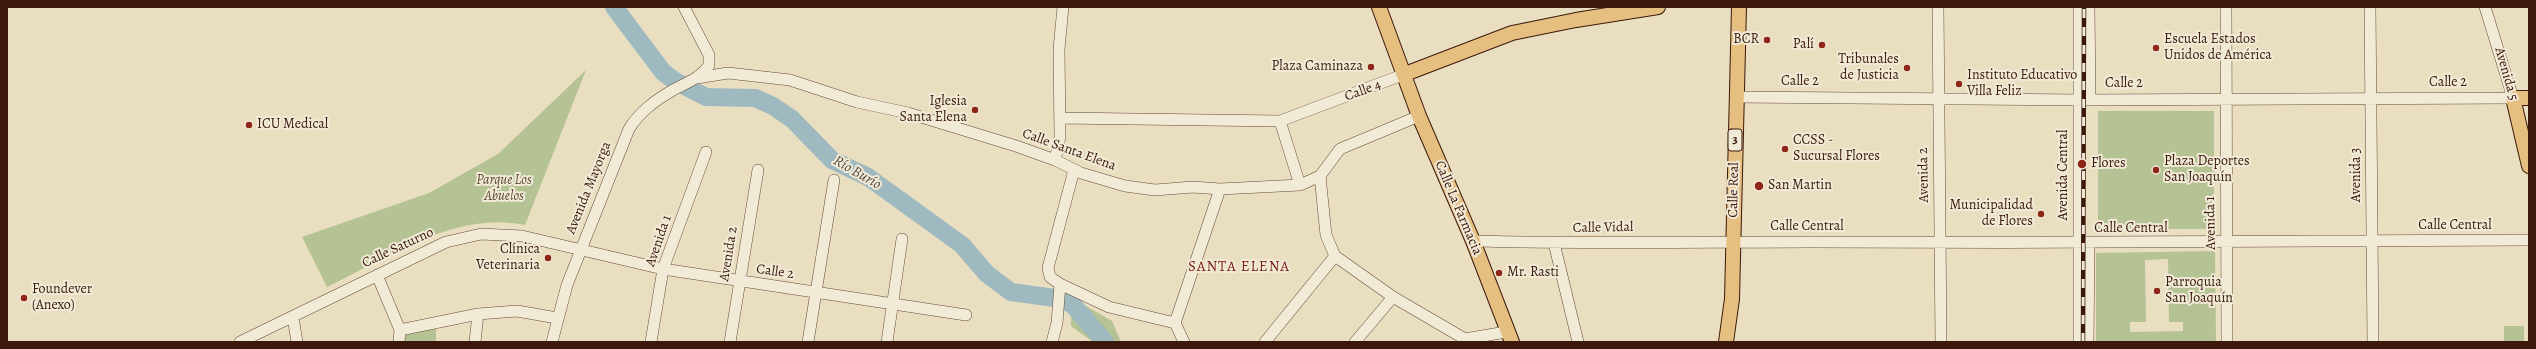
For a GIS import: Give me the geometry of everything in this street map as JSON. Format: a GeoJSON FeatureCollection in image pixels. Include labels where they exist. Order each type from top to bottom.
{"type":"FeatureCollection","features":[{"type":"Feature","properties":{"kind":"main road","name":"Calle La Farmacia"},"geometry":{"type":"LineString","coordinates":[[1379,7],[1405,74],[1419,116],[1472,241],[1509,337]]}},
{"type":"Feature","properties":{"kind":"main road","name":"Calle 4"},"geometry":{"type":"LineString","coordinates":[[1405,74],[1512,33],[1576,20],[1658,7]]}},
{"type":"Feature","properties":{"kind":"main road","name":"Calle Real"},"geometry":{"type":"LineString","coordinates":[[1733,7],[1737,38]]}},
{"type":"Feature","properties":{"kind":"main road","name":"Calle Real"},"geometry":{"type":"LineString","coordinates":[[1726,342],[1732,299],[1737,38],[1739,7]]}},
{"type":"Feature","properties":{"kind":"main road"},"geometry":{"type":"LineString","coordinates":[[2513,98],[2529,98]]}},
{"type":"Feature","properties":{"kind":"main road","name":"Avenida 5"},"geometry":{"type":"LineString","coordinates":[[2513,98],[2525,133],[2529,166]]}},
{"type":"Feature","properties":{"kind":"street"},"geometry":{"type":"LineString","coordinates":[[684,7],[709,55],[728,73]]}},
{"type":"Feature","properties":{"kind":"street"},"geometry":{"type":"LineString","coordinates":[[1055,160],[1059,147],[1059,49],[1063,7]]}},
{"type":"Feature","properties":{"kind":"street","name":"Avenida 2"},"geometry":{"type":"LineString","coordinates":[[1938,7],[1941,342]]}},
{"type":"Feature","properties":{"kind":"street","name":"Avenida Central"},"geometry":{"type":"LineString","coordinates":[[2079,7],[2078,99],[2088,342]]}},
{"type":"Feature","properties":{"kind":"street"},"geometry":{"type":"LineString","coordinates":[[2089,7],[2090,100]]}},
{"type":"Feature","properties":{"kind":"street","name":"Avenida 1"},"geometry":{"type":"LineString","coordinates":[[2226,7],[2226,342]]}},
{"type":"Feature","properties":{"kind":"street","name":"Avenida 3"},"geometry":{"type":"LineString","coordinates":[[2370,7],[2373,342]]}},
{"type":"Feature","properties":{"kind":"street","name":"Avenida 5"},"geometry":{"type":"LineString","coordinates":[[2485,7],[2513,98]]}},
{"type":"Feature","properties":{"kind":"street"},"geometry":{"type":"LineString","coordinates":[[697,78],[709,65],[709,55]]}},
{"type":"Feature","properties":{"kind":"street","name":"Calle Santa Elena"},"geometry":{"type":"LineString","coordinates":[[697,78],[728,73],[790,80],[857,102],[908,113],[1055,160],[1074,170],[1125,186],[1147,189],[1193,187],[1220,190],[1300,185],[1320,176],[1340,149],[1419,116]]}},
{"type":"Feature","properties":{"kind":"street","name":"Calle 4"},"geometry":{"type":"LineString","coordinates":[[1060,118],[1280,121],[1405,74]]}},
{"type":"Feature","properties":{"kind":"street","name":"Avenida Mayorga"},"geometry":{"type":"LineString","coordinates":[[552,342],[557,318],[580,250],[629,129],[636,118],[648,106],[697,78]]}},
{"type":"Feature","properties":{"kind":"street","name":"Calle 2"},"geometry":{"type":"LineString","coordinates":[[1736,97],[2090,100],[2226,98],[2513,98]]}},
{"type":"Feature","properties":{"kind":"street"},"geometry":{"type":"LineString","coordinates":[[1280,121],[1300,185]]}},
{"type":"Feature","properties":{"kind":"street","name":"Avenida 1"},"geometry":{"type":"LineString","coordinates":[[651,342],[663,269],[706,152]]}},
{"type":"Feature","properties":{"kind":"street","name":"Avenida 2"},"geometry":{"type":"LineString","coordinates":[[730,342],[758,170]]}},
{"type":"Feature","properties":{"kind":"street"},"geometry":{"type":"LineString","coordinates":[[1074,170],[1048,268],[1050,276],[1061,288],[1109,307],[1175,323]]}},
{"type":"Feature","properties":{"kind":"street"},"geometry":{"type":"LineString","coordinates":[[1320,176],[1326,235],[1335,256],[1393,298],[1465,339],[1509,337]]}},
{"type":"Feature","properties":{"kind":"street"},"geometry":{"type":"LineString","coordinates":[[808,342],[834,180]]}},
{"type":"Feature","properties":{"kind":"street"},"geometry":{"type":"LineString","coordinates":[[1184,342],[1175,323],[1220,190]]}},
{"type":"Feature","properties":{"kind":"street","name":"Calle Saturno"},"geometry":{"type":"LineString","coordinates":[[240,342],[446,242],[481,234],[522,236],[580,250]]}},
{"type":"Feature","properties":{"kind":"street"},"geometry":{"type":"LineString","coordinates":[[887,342],[902,239]]}},
{"type":"Feature","properties":{"kind":"street","name":"Calle Central"},"geometry":{"type":"LineString","coordinates":[[1734,242],[2225,244],[2529,240]]}},
{"type":"Feature","properties":{"kind":"street","name":"Calle Vidal"},"geometry":{"type":"LineString","coordinates":[[1472,241],[1554,243],[1734,242]]}},
{"type":"Feature","properties":{"kind":"street"},"geometry":{"type":"LineString","coordinates":[[1554,243],[1578,342]]}},
{"type":"Feature","properties":{"kind":"street","name":"Avenida Central"},"geometry":{"type":"LineString","coordinates":[[2079,342],[2084,243]]}},
{"type":"Feature","properties":{"kind":"street","name":"Calle 2"},"geometry":{"type":"LineString","coordinates":[[580,250],[663,269],[740,282],[966,315]]}},
{"type":"Feature","properties":{"kind":"street"},"geometry":{"type":"LineString","coordinates":[[1265,342],[1335,256]]}},
{"type":"Feature","properties":{"kind":"street"},"geometry":{"type":"LineString","coordinates":[[377,275],[400,330],[399,342]]}},
{"type":"Feature","properties":{"kind":"street"},"geometry":{"type":"LineString","coordinates":[[1052,342],[1058,317],[1061,288]]}},
{"type":"Feature","properties":{"kind":"street"},"geometry":{"type":"LineString","coordinates":[[1355,342],[1393,298]]}},
{"type":"Feature","properties":{"kind":"street"},"geometry":{"type":"LineString","coordinates":[[400,330],[478,314],[518,311],[557,318]]}},
{"type":"Feature","properties":{"kind":"street"},"geometry":{"type":"LineString","coordinates":[[476,342],[478,314]]}},
{"type":"Feature","properties":{"kind":"street"},"geometry":{"type":"LineString","coordinates":[[292,317],[298,342]]}},
{"type":"Feature","properties":{"kind":"green space","name":"Parque Los Abuelos"},"geometry":{"type":"Polygon","coordinates":[[[586,70],[525,225],[499,222],[473,224],[448,230],[398,251],[327,287],[302,237],[429,193],[498,154],[586,70]]]}},
{"type":"Feature","properties":{"kind":"green space","name":"Plaza Deportes San Joaquín"},"geometry":{"type":"Polygon","coordinates":[[[2098,111],[2214,111],[2214,229],[2098,229],[2098,111]]]}},
{"type":"Feature","properties":{"kind":"green space"},"geometry":{"type":"Polygon","coordinates":[[[2215,251],[2216,342],[2096,342],[2096,253],[2215,251]],[[2168,259],[2145,260],[2146,322],[2130,322],[2130,332],[2183,331],[2183,322],[2169,322],[2168,259]]]}},
{"type":"Feature","properties":{"kind":"green space"},"geometry":{"type":"Polygon","coordinates":[[[1072,298],[1112,321],[1121,342],[1093,342],[1071,326],[1072,298]]]}},
{"type":"Feature","properties":{"kind":"green space"},"geometry":{"type":"Polygon","coordinates":[[[436,325],[436,342],[403,342],[404,332],[436,325]]]}},
{"type":"Feature","properties":{"kind":"green space"},"geometry":{"type":"Polygon","coordinates":[[[2504,326],[2524,326],[2524,342],[2504,342],[2504,326]]]}},
{"type":"Feature","properties":{"kind":"waterway","name":"Río Burío"},"geometry":{"type":"LineString","coordinates":[[614,7],[663,72],[675,81],[706,97],[755,98],[773,106],[792,119],[832,160],[868,177],[962,245],[987,274],[1011,292],[1055,298],[1072,304],[1105,342]]}},
{"type":"Feature","properties":{"kind":"railway"},"geometry":{"type":"LineString","coordinates":[[2083,342],[2084,7]]}},
{"type":"Feature","properties":{"kind":"place","name":"BCR"},"geometry":{"type":"Point","coordinates":[1767,40]}},
{"type":"Feature","properties":{"kind":"place","name":"Palí"},"geometry":{"type":"Point","coordinates":[1822,45]}},
{"type":"Feature","properties":{"kind":"place","name":"Escuela Estados Unidos de América"},"geometry":{"type":"Point","coordinates":[2156,48]}},
{"type":"Feature","properties":{"kind":"place","name":"Plaza Caminaza"},"geometry":{"type":"Point","coordinates":[1371,67]}},
{"type":"Feature","properties":{"kind":"place","name":"Tribunales de Justicia"},"geometry":{"type":"Point","coordinates":[1907,68]}},
{"type":"Feature","properties":{"kind":"place","name":"Instituto Educativo Villa Feliz"},"geometry":{"type":"Point","coordinates":[1959,84]}},
{"type":"Feature","properties":{"kind":"place","name":"Iglesia Santa Elena"},"geometry":{"type":"Point","coordinates":[975,110]}},
{"type":"Feature","properties":{"kind":"place","name":"ICU Medical"},"geometry":{"type":"Point","coordinates":[249,125]}},
{"type":"Feature","properties":{"kind":"place","name":"CCSS - Sucursal Flores"},"geometry":{"type":"Point","coordinates":[1785,149]}},
{"type":"Feature","properties":{"kind":"place","name":"Flores"},"geometry":{"type":"Point","coordinates":[2082,164]}},
{"type":"Feature","properties":{"kind":"place","name":"Plaza Deportes San Joaquín"},"geometry":{"type":"Point","coordinates":[2156,170]}},
{"type":"Feature","properties":{"kind":"place","name":"San Martin"},"geometry":{"type":"Point","coordinates":[1759,186]}},
{"type":"Feature","properties":{"kind":"place","name":"Municipalidad de Flores"},"geometry":{"type":"Point","coordinates":[2041,214]}},
{"type":"Feature","properties":{"kind":"place","name":"Clínica Veterinaria"},"geometry":{"type":"Point","coordinates":[548,258]}},
{"type":"Feature","properties":{"kind":"place","name":"Mr. Rasti"},"geometry":{"type":"Point","coordinates":[1499,273]}},
{"type":"Feature","properties":{"kind":"place","name":"Parroquia San Joaquín"},"geometry":{"type":"Point","coordinates":[2157,291]}},
{"type":"Feature","properties":{"kind":"place","name":"Foundever (Anexo)"},"geometry":{"type":"Point","coordinates":[24,298]}},
{"type":"Feature","properties":{"kind":"district","name":"SANTA ELENA"},"geometry":{"type":"Point","coordinates":[1239,267]}}]}
